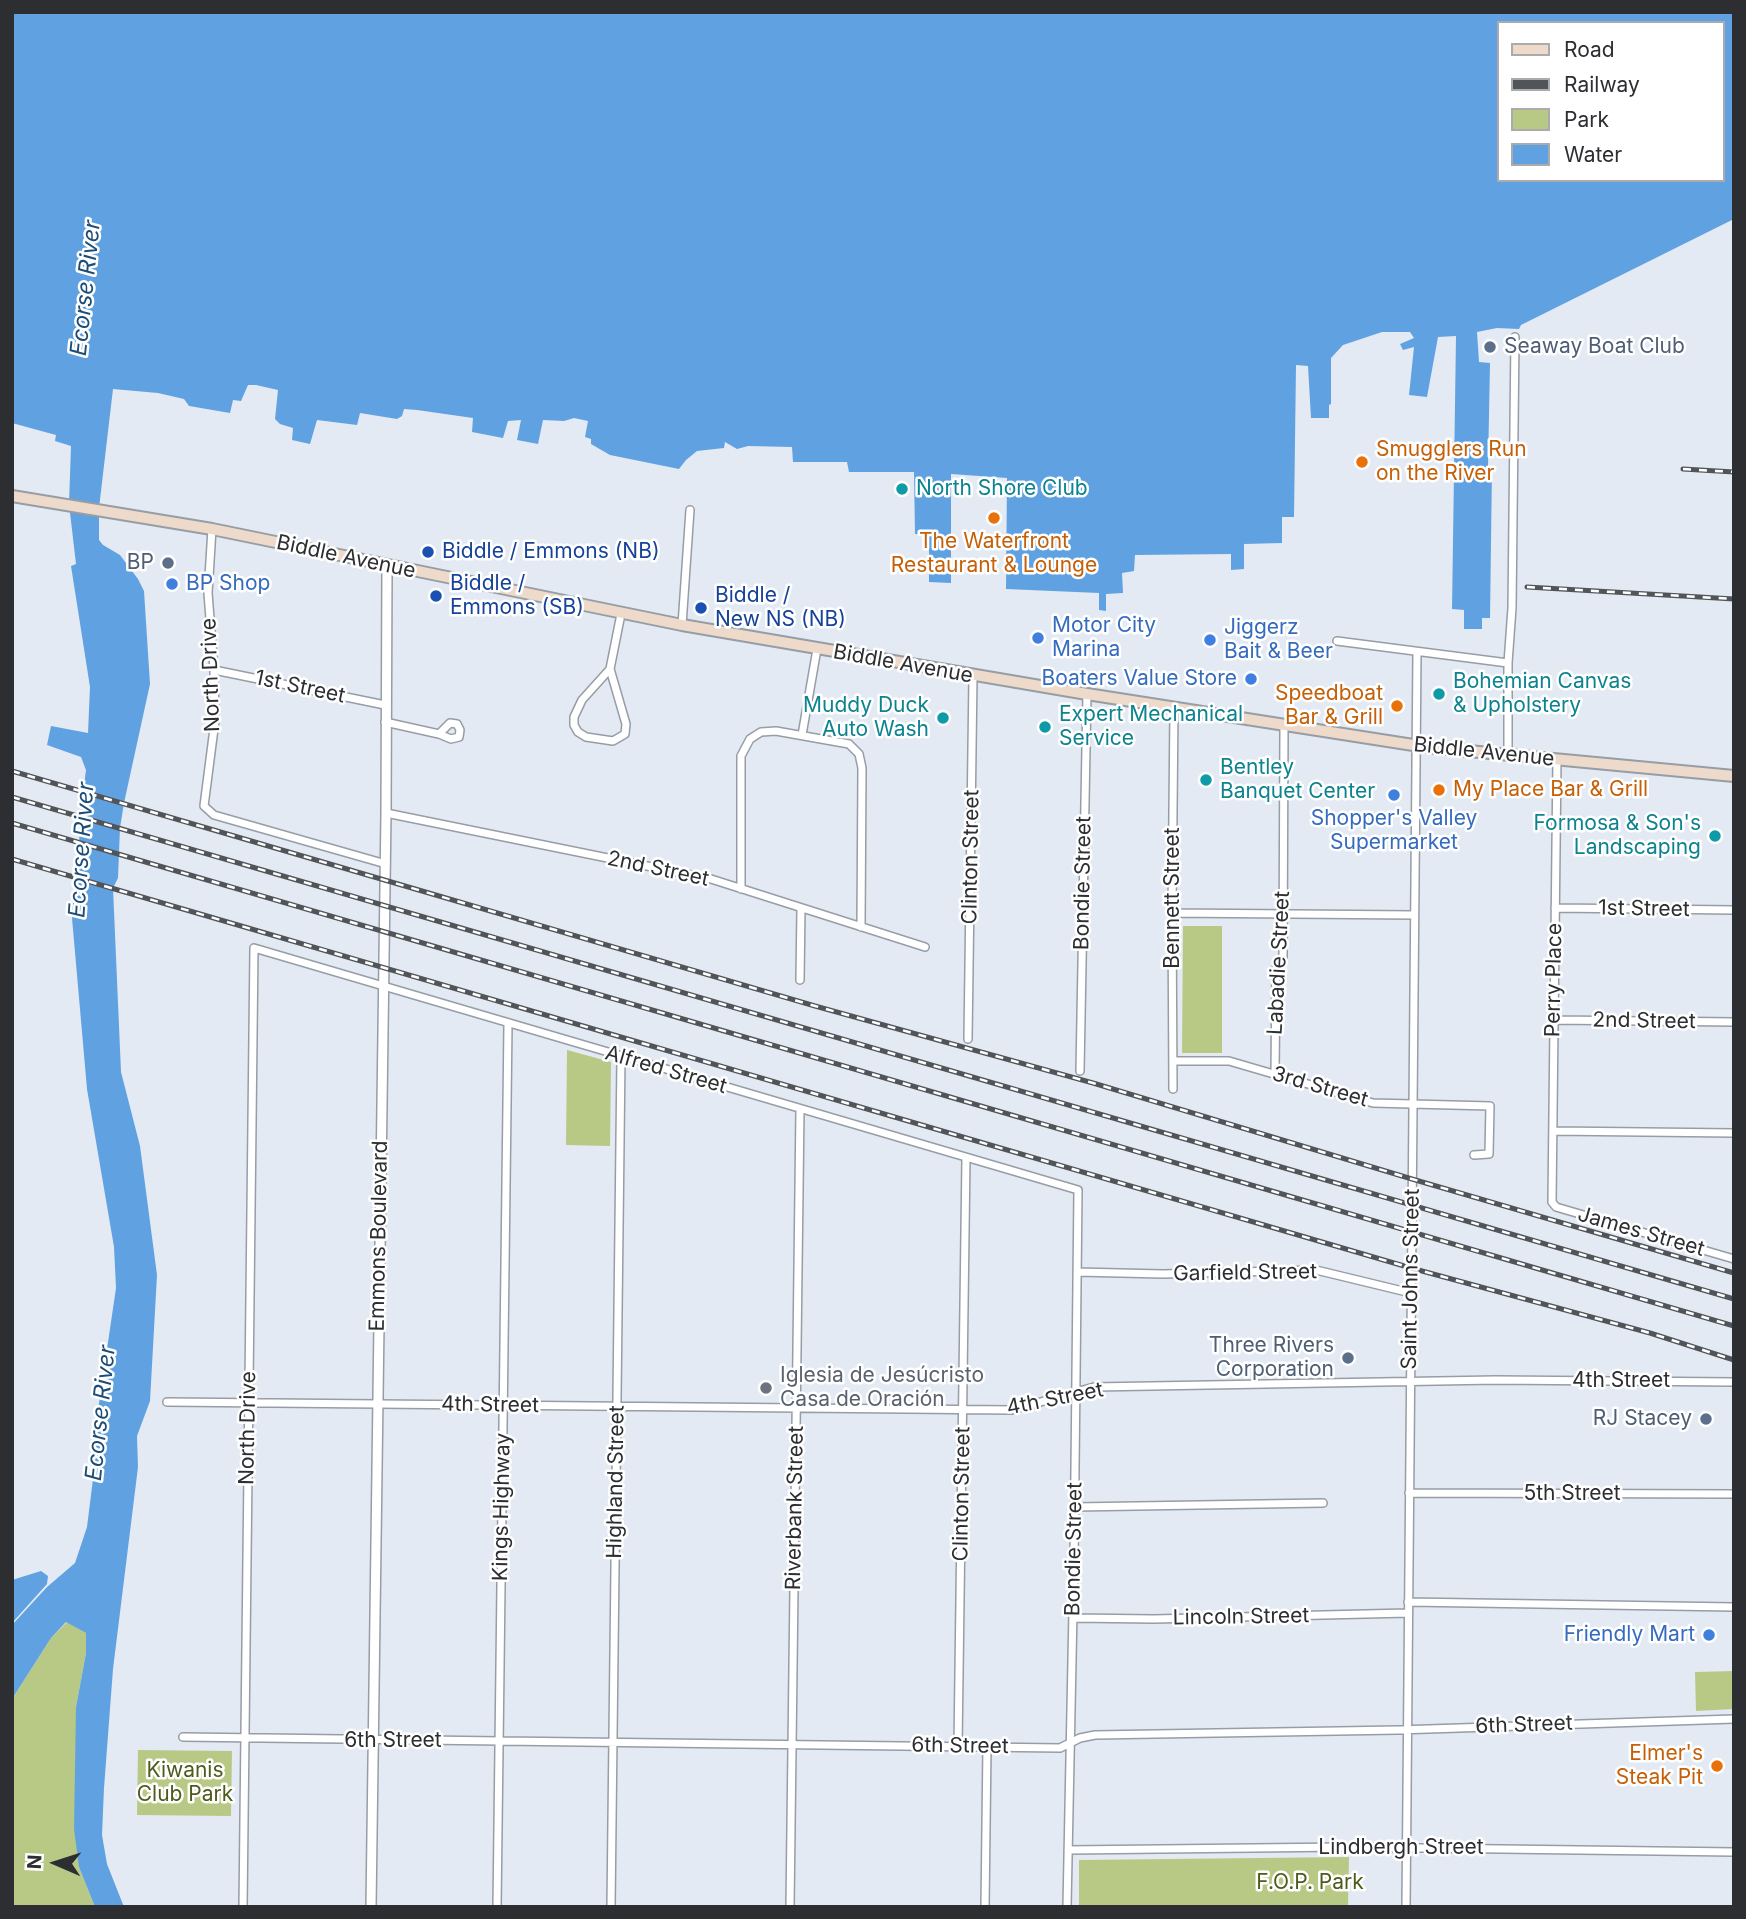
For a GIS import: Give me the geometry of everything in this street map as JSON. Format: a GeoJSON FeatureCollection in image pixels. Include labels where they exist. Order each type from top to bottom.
{"type":"FeatureCollection","features":[{"type":"Feature","properties":{"kind":"main road","name":"Biddle Avenue"},"geometry":{"type":"LineString","coordinates":[[12,496],[212,529],[621,614],[973,676],[1416,745],[1734,776]]}},
{"type":"Feature","properties":{"kind":"street"},"geometry":{"type":"LineString","coordinates":[[1508,755],[1515,337]]}},
{"type":"Feature","properties":{"kind":"street"},"geometry":{"type":"LineString","coordinates":[[682,625],[690,510]]}},
{"type":"Feature","properties":{"kind":"street","name":"North Drive"},"geometry":{"type":"LineString","coordinates":[[212,529],[208,593],[215,721],[204,806],[214,815],[386,864]]}},
{"type":"Feature","properties":{"kind":"street","name":"Emmons Boulevard"},"geometry":{"type":"LineString","coordinates":[[371,1907],[382,987],[386,864],[387,566]]}},
{"type":"Feature","properties":{"kind":"street"},"geometry":{"type":"LineString","coordinates":[[610,669],[582,700],[573,717],[574,725],[586,737],[613,741],[625,734],[626,724],[610,669],[621,614]]}},
{"type":"Feature","properties":{"kind":"street"},"geometry":{"type":"LineString","coordinates":[[1337,641],[1508,663]]}},
{"type":"Feature","properties":{"kind":"street"},"geometry":{"type":"LineString","coordinates":[[802,735],[817,649]]}},
{"type":"Feature","properties":{"kind":"street","name":"Saint Johns Street"},"geometry":{"type":"LineString","coordinates":[[1406,1907],[1417,652]]}},
{"type":"Feature","properties":{"kind":"street","name":"1st Street"},"geometry":{"type":"LineString","coordinates":[[214,670],[385,705]]}},
{"type":"Feature","properties":{"kind":"street","name":"Clinton Street"},"geometry":{"type":"LineString","coordinates":[[968,1039],[973,676]]}},
{"type":"Feature","properties":{"kind":"street","name":"Bondie Street"},"geometry":{"type":"LineString","coordinates":[[1080,1071],[1087,694]]}},
{"type":"Feature","properties":{"kind":"street","name":"Bennett Street"},"geometry":{"type":"LineString","coordinates":[[1173,1089],[1174,708]]}},
{"type":"Feature","properties":{"kind":"street"},"geometry":{"type":"LineString","coordinates":[[385,722],[439,734]]}},
{"type":"Feature","properties":{"kind":"street","name":"Labadie Street"},"geometry":{"type":"LineString","coordinates":[[1275,1074],[1276,968],[1283,958],[1284,726]]}},
{"type":"Feature","properties":{"kind":"street"},"geometry":{"type":"LineString","coordinates":[[741,889],[742,751],[750,739],[761,732],[776,731],[849,744],[854,747],[861,761],[861,927]]}},
{"type":"Feature","properties":{"kind":"street","name":"Perry Place"},"geometry":{"type":"LineString","coordinates":[[1552,1202],[1557,759]]}},
{"type":"Feature","properties":{"kind":"street","name":"2nd Street"},"geometry":{"type":"LineString","coordinates":[[386,813],[711,880],[925,947]]}},
{"type":"Feature","properties":{"kind":"street"},"geometry":{"type":"LineString","coordinates":[[800,980],[801,908]]}},
{"type":"Feature","properties":{"kind":"street","name":"1st Street"},"geometry":{"type":"LineString","coordinates":[[1555,908],[1734,910]]}},
{"type":"Feature","properties":{"kind":"street"},"geometry":{"type":"LineString","coordinates":[[1172,913],[1414,915]]}},
{"type":"Feature","properties":{"kind":"street","name":"North Drive"},"geometry":{"type":"LineString","coordinates":[[243,1907],[254,948]]}},
{"type":"Feature","properties":{"kind":"street","name":"Alfred Street"},"geometry":{"type":"LineString","coordinates":[[254,948],[1078,1190]]}},
{"type":"Feature","properties":{"kind":"street","name":"2nd Street"},"geometry":{"type":"LineString","coordinates":[[1554,1020],[1734,1021]]}},
{"type":"Feature","properties":{"kind":"street","name":"Kings Highway"},"geometry":{"type":"LineString","coordinates":[[496,1907],[508,1024]]}},
{"type":"Feature","properties":{"kind":"street","name":"Highland Street"},"geometry":{"type":"LineString","coordinates":[[611,1907],[621,1057]]}},
{"type":"Feature","properties":{"kind":"street","name":"3rd Street"},"geometry":{"type":"LineString","coordinates":[[1173,1062],[1229,1061],[1373,1103],[1490,1106],[1489,1154],[1474,1155]]}},
{"type":"Feature","properties":{"kind":"street","name":"Riverbank Street"},"geometry":{"type":"LineString","coordinates":[[790,1907],[800,1109]]}},
{"type":"Feature","properties":{"kind":"street"},"geometry":{"type":"LineString","coordinates":[[1553,1131],[1734,1133]]}},
{"type":"Feature","properties":{"kind":"street","name":"Clinton Street"},"geometry":{"type":"LineString","coordinates":[[958,1746],[966,1158]]}},
{"type":"Feature","properties":{"kind":"street","name":"Bondie Street"},"geometry":{"type":"LineString","coordinates":[[1067,1907],[1078,1190]]}},
{"type":"Feature","properties":{"kind":"street","name":"James Street"},"geometry":{"type":"LineString","coordinates":[[1552,1202],[1556,1207],[1734,1259]]}},
{"type":"Feature","properties":{"kind":"street","name":"Garfield Street"},"geometry":{"type":"LineString","coordinates":[[1077,1272],[1163,1274],[1316,1270],[1411,1293]]}},
{"type":"Feature","properties":{"kind":"street","name":"4th Street"},"geometry":{"type":"LineString","coordinates":[[167,1402],[1012,1410],[1094,1387],[1410,1382],[1734,1382]]}},
{"type":"Feature","properties":{"kind":"street","name":"5th Street"},"geometry":{"type":"LineString","coordinates":[[1409,1493],[1734,1494]]}},
{"type":"Feature","properties":{"kind":"street"},"geometry":{"type":"LineString","coordinates":[[1075,1507],[1323,1503]]}},
{"type":"Feature","properties":{"kind":"street"},"geometry":{"type":"LineString","coordinates":[[1408,1602],[1734,1607]]}},
{"type":"Feature","properties":{"kind":"street","name":"Lincoln Street"},"geometry":{"type":"LineString","coordinates":[[1073,1618],[1154,1619],[1408,1613]]}},
{"type":"Feature","properties":{"kind":"street","name":"6th Street"},"geometry":{"type":"LineString","coordinates":[[183,1737],[1060,1748],[1080,1738],[1095,1735],[1734,1719]]}},
{"type":"Feature","properties":{"kind":"street"},"geometry":{"type":"LineString","coordinates":[[985,1907],[987,1746]]}},
{"type":"Feature","properties":{"kind":"street","name":"Lindbergh Street"},"geometry":{"type":"LineString","coordinates":[[1068,1850],[1407,1848],[1734,1852]]}},
{"type":"Feature","properties":{"kind":"green space"},"geometry":{"type":"Polygon","coordinates":[[[1183,926],[1222,926],[1222,1053],[1182,1053],[1183,926]]]}},
{"type":"Feature","properties":{"kind":"green space"},"geometry":{"type":"Polygon","coordinates":[[[567,1050],[611,1062],[610,1146],[566,1145],[567,1050]]]}},
{"type":"Feature","properties":{"kind":"green space"},"geometry":{"type":"Polygon","coordinates":[[[67,1622],[86,1633],[86,1653],[76,1707],[79,1867],[95,1907],[12,1907],[12,1699],[51,1638],[67,1622]]]}},
{"type":"Feature","properties":{"kind":"green space"},"geometry":{"type":"Polygon","coordinates":[[[1734,1671],[1734,1709],[1696,1711],[1695,1672],[1734,1671]]]}},
{"type":"Feature","properties":{"kind":"green space","name":"Kiwanis Club Park"},"geometry":{"type":"Polygon","coordinates":[[[138,1750],[232,1751],[231,1816],[137,1815],[138,1750]]]}},
{"type":"Feature","properties":{"kind":"green space","name":"F.O.P. Park"},"geometry":{"type":"Polygon","coordinates":[[[1349,1857],[1348,1907],[1079,1907],[1079,1860],[1349,1857]]]}},
{"type":"Feature","properties":{"kind":"water","name":"Ecorse River"},"geometry":{"type":"Polygon","coordinates":[[[12,12],[1734,12],[1734,219],[1521,325],[1519,329],[1497,328],[1477,332],[1479,362],[1490,363],[1488,466],[1492,467],[1490,618],[1482,618],[1482,629],[1464,629],[1464,610],[1452,609],[1456,336],[1438,337],[1427,397],[1409,395],[1414,347],[1403,350],[1400,344],[1414,338],[1410,332],[1382,332],[1343,345],[1331,358],[1329,418],[1311,418],[1308,366],[1296,365],[1294,517],[1282,517],[1282,543],[1244,544],[1244,569],[1231,570],[1231,554],[1135,555],[1134,571],[1122,573],[1123,593],[1106,594],[1106,611],[1099,610],[1099,593],[1006,589],[1007,478],[951,474],[951,583],[929,582],[929,535],[915,534],[914,472],[849,472],[847,462],[793,462],[792,447],[748,446],[737,449],[725,442],[724,448],[697,451],[679,469],[610,455],[591,444],[591,439],[585,437],[588,421],[574,418],[564,421],[543,420],[538,444],[517,440],[521,420],[508,421],[503,438],[472,432],[473,418],[404,409],[402,416],[397,419],[360,413],[357,425],[317,420],[310,444],[292,440],[293,428],[280,424],[275,419],[278,390],[248,385],[241,401],[233,400],[230,413],[189,406],[184,399],[158,393],[113,389],[99,508],[99,540],[120,555],[144,591],[150,684],[124,803],[118,878],[113,888],[121,1072],[140,1146],[157,1275],[150,1401],[137,1436],[138,1467],[113,1669],[104,1788],[102,1835],[107,1864],[124,1907],[95,1907],[79,1867],[74,1829],[76,1707],[86,1653],[86,1633],[66,1622],[51,1638],[12,1699],[12,1625],[47,1587],[75,1563],[87,1527],[95,1463],[97,1417],[116,1288],[114,1247],[87,1089],[72,918],[73,894],[78,877],[80,816],[86,770],[81,757],[47,745],[51,726],[88,733],[90,687],[71,566],[76,564],[69,504],[71,446],[55,441],[56,435],[12,423],[12,12]]]}},
{"type":"Feature","properties":{"kind":"water"},"geometry":{"type":"Polygon","coordinates":[[[41,1571],[48,1576],[47,1584],[12,1623],[12,1580],[41,1571]]]}},
{"type":"Feature","properties":{"kind":"railway"},"geometry":{"type":"LineString","coordinates":[[1683,469],[1734,472]]}},
{"type":"Feature","properties":{"kind":"railway"},"geometry":{"type":"LineString","coordinates":[[1527,587],[1734,599]]}},
{"type":"Feature","properties":{"kind":"railway"},"geometry":{"type":"LineString","coordinates":[[12,771],[815,1006],[1093,1083],[1734,1273]]}},
{"type":"Feature","properties":{"kind":"railway"},"geometry":{"type":"LineString","coordinates":[[12,797],[1734,1299]]}},
{"type":"Feature","properties":{"kind":"railway"},"geometry":{"type":"LineString","coordinates":[[12,823],[1734,1326]]}},
{"type":"Feature","properties":{"kind":"railway"},"geometry":{"type":"LineString","coordinates":[[12,859],[1411,1268],[1650,1333],[1734,1360]]}},
{"type":"Feature","properties":{"kind":"place","name":"Seaway Boat Club"},"geometry":{"type":"Point","coordinates":[1490,347]}},
{"type":"Feature","properties":{"kind":"place","name":"Smugglers Run on the River"},"geometry":{"type":"Point","coordinates":[1362,462]}},
{"type":"Feature","properties":{"kind":"place","name":"North Shore Club"},"geometry":{"type":"Point","coordinates":[902,489]}},
{"type":"Feature","properties":{"kind":"place","name":"The Waterfront Restaurant & Lounge"},"geometry":{"type":"Point","coordinates":[994,518]}},
{"type":"Feature","properties":{"kind":"place","name":"Biddle / Emmons (NB)"},"geometry":{"type":"Point","coordinates":[428,552]}},
{"type":"Feature","properties":{"kind":"place","name":"BP"},"geometry":{"type":"Point","coordinates":[168,563]}},
{"type":"Feature","properties":{"kind":"place","name":"BP Shop"},"geometry":{"type":"Point","coordinates":[172,584]}},
{"type":"Feature","properties":{"kind":"place","name":"Biddle / Emmons (SB)"},"geometry":{"type":"Point","coordinates":[436,596]}},
{"type":"Feature","properties":{"kind":"place","name":"Biddle / New NS (NB)"},"geometry":{"type":"Point","coordinates":[701,608]}},
{"type":"Feature","properties":{"kind":"place","name":"Motor City Marina"},"geometry":{"type":"Point","coordinates":[1038,638]}},
{"type":"Feature","properties":{"kind":"place","name":"Jiggerz Bait & Beer"},"geometry":{"type":"Point","coordinates":[1210,640]}},
{"type":"Feature","properties":{"kind":"place","name":"Boaters Value Store"},"geometry":{"type":"Point","coordinates":[1251,679]}},
{"type":"Feature","properties":{"kind":"place","name":"Bohemian Canvas & Upholstery"},"geometry":{"type":"Point","coordinates":[1439,694]}},
{"type":"Feature","properties":{"kind":"place","name":"Speedboat Bar & Grill"},"geometry":{"type":"Point","coordinates":[1397,706]}},
{"type":"Feature","properties":{"kind":"place","name":"Muddy Duck Auto Wash"},"geometry":{"type":"Point","coordinates":[943,718]}},
{"type":"Feature","properties":{"kind":"place","name":"Expert Mechanical Service"},"geometry":{"type":"Point","coordinates":[1045,727]}},
{"type":"Feature","properties":{"kind":"place","name":"Bentley Banquet Center"},"geometry":{"type":"Point","coordinates":[1206,780]}},
{"type":"Feature","properties":{"kind":"place","name":"My Place Bar & Grill"},"geometry":{"type":"Point","coordinates":[1439,790]}},
{"type":"Feature","properties":{"kind":"place","name":"Shopper's Valley Supermarket"},"geometry":{"type":"Point","coordinates":[1394,795]}},
{"type":"Feature","properties":{"kind":"place","name":"Formosa & Son's Landscaping"},"geometry":{"type":"Point","coordinates":[1715,836]}},
{"type":"Feature","properties":{"kind":"place","name":"Three Rivers Corporation"},"geometry":{"type":"Point","coordinates":[1348,1358]}},
{"type":"Feature","properties":{"kind":"place","name":"Iglesia de Jesúcristo Casa de Oración"},"geometry":{"type":"Point","coordinates":[766,1388]}},
{"type":"Feature","properties":{"kind":"place","name":"RJ Stacey"},"geometry":{"type":"Point","coordinates":[1706,1419]}},
{"type":"Feature","properties":{"kind":"place","name":"Friendly Mart"},"geometry":{"type":"Point","coordinates":[1709,1635]}},
{"type":"Feature","properties":{"kind":"place","name":"Elmer's Steak Pit"},"geometry":{"type":"Point","coordinates":[1717,1766]}}]}
